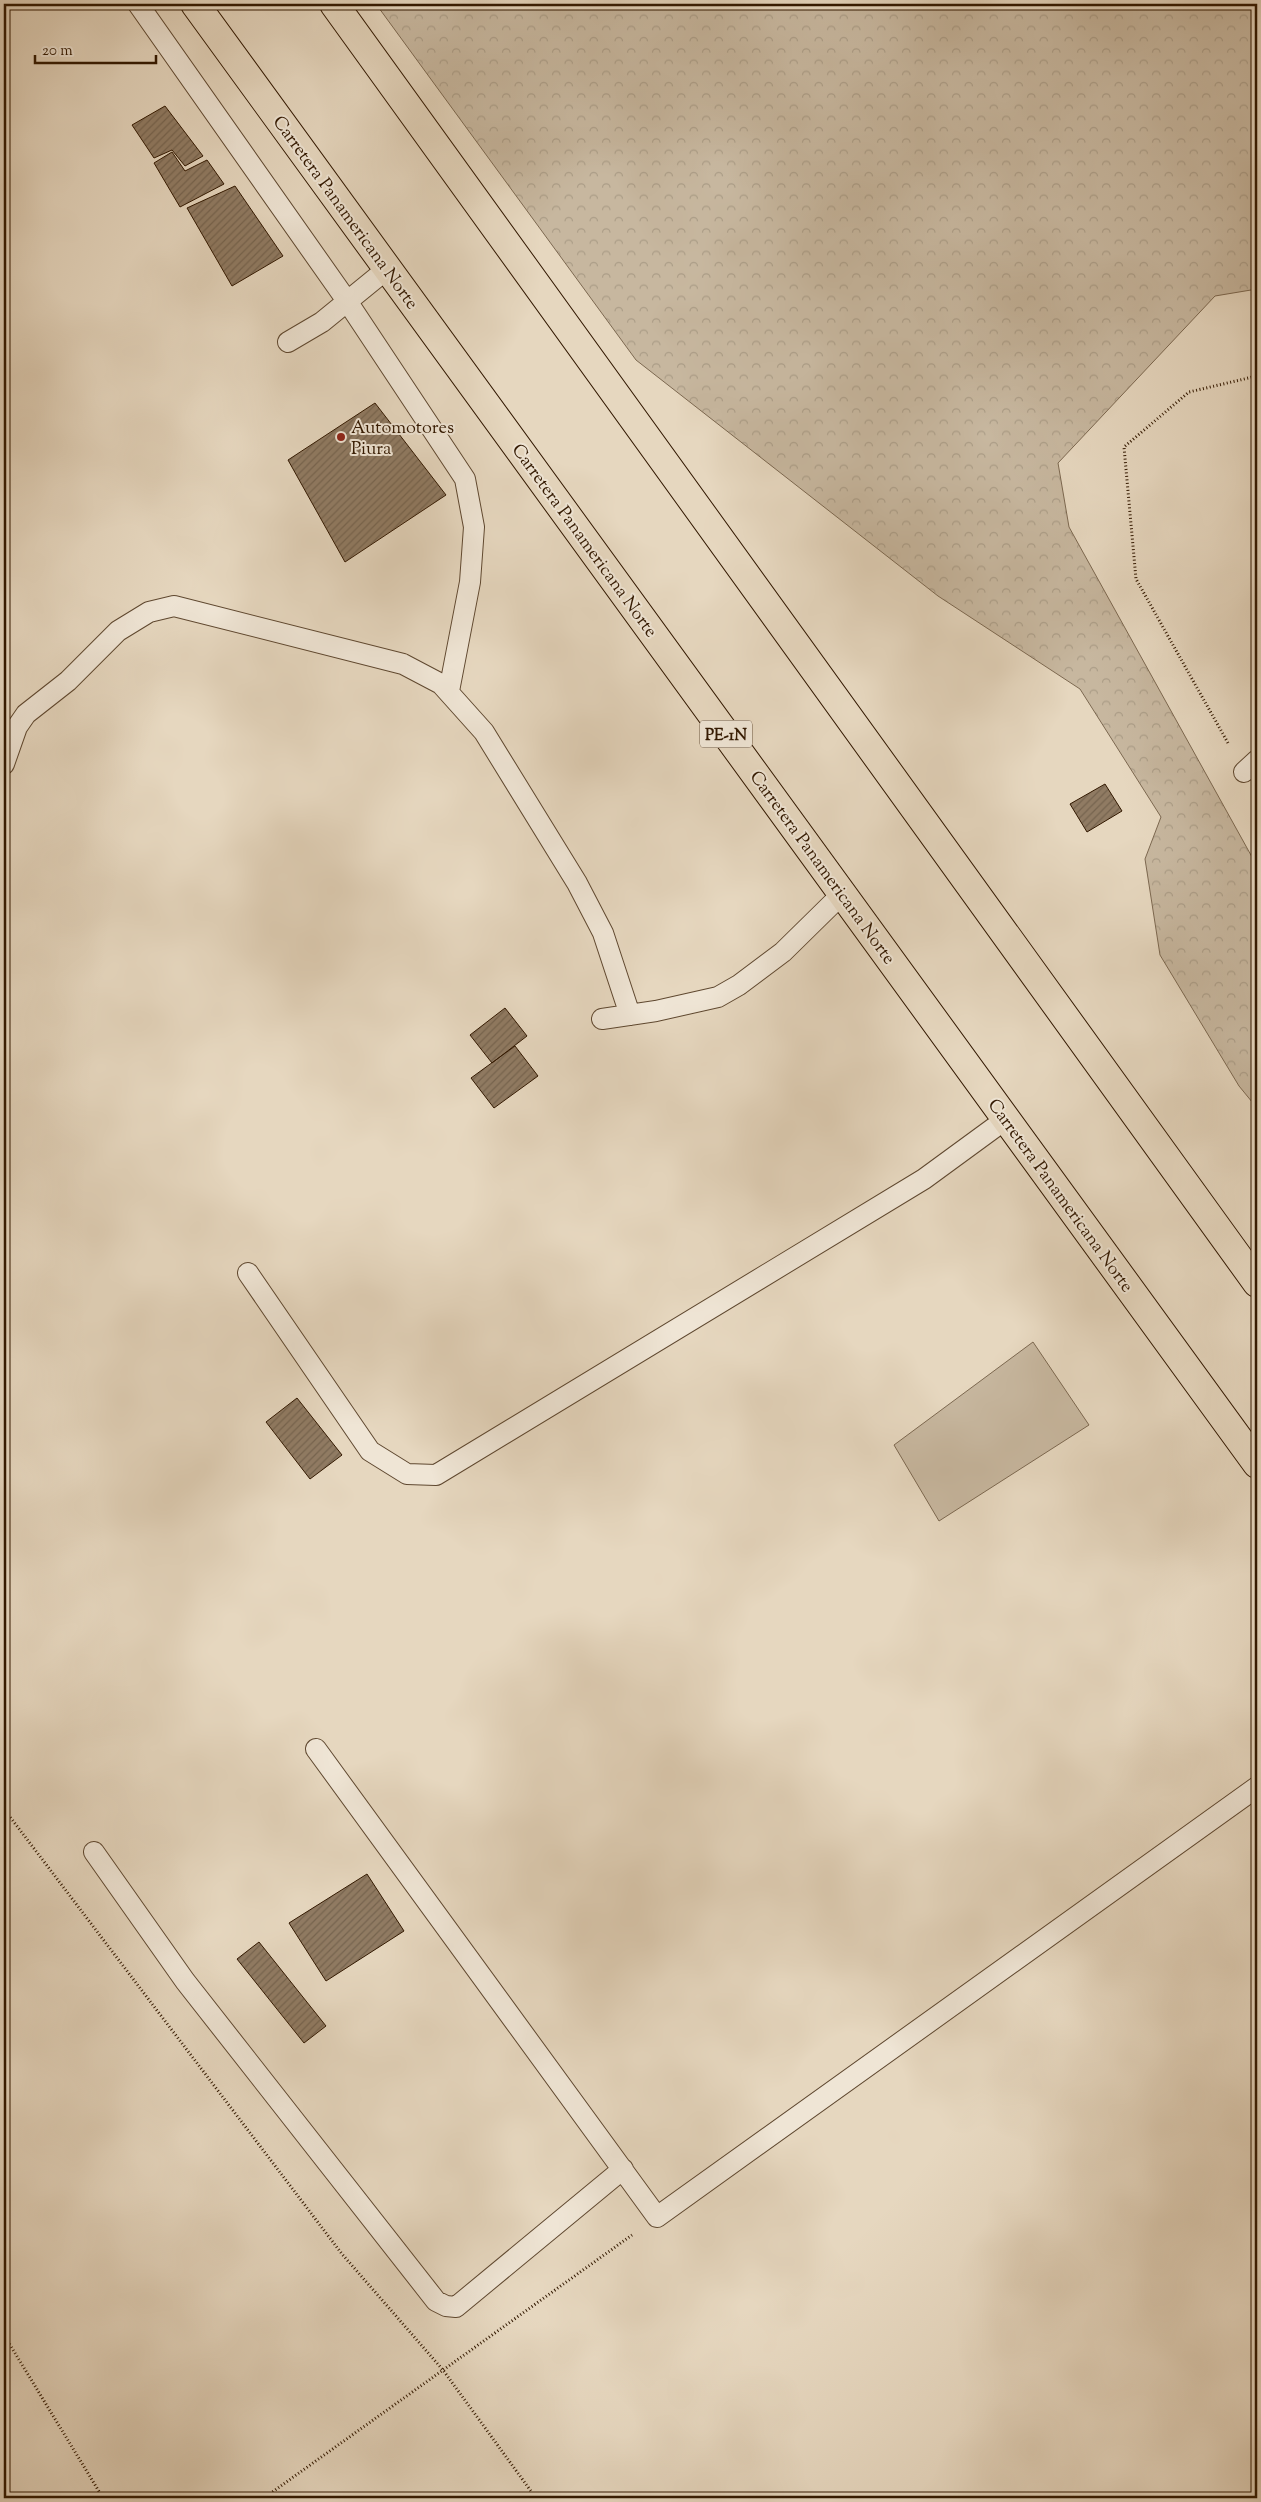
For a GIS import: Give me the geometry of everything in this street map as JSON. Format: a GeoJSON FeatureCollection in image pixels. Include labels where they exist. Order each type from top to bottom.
{"type":"FeatureCollection","features":[{"type":"Feature","properties":{"kind":"highway","name":"Carretera Panamericana Norte"},"geometry":{"type":"LineString","coordinates":[[195,4],[1257,1464]]}},
{"type":"Feature","properties":{"kind":"highway"},"geometry":{"type":"LineString","coordinates":[[334,4],[1257,1283]]}},
{"type":"Feature","properties":{"kind":"lane"},"geometry":{"type":"LineString","coordinates":[[138,4],[347,301],[465,479],[474,527],[470,582],[449,691]]}},
{"type":"Feature","properties":{"kind":"lane"},"geometry":{"type":"LineString","coordinates":[[288,342],[322,322],[387,268]]}},
{"type":"Feature","properties":{"kind":"lane"},"geometry":{"type":"LineString","coordinates":[[4,764],[17,727],[26,714],[68,681],[118,631],[148,612],[162,607],[174,606],[403,664],[422,672],[449,691],[484,732],[578,883],[603,933],[630,1015]]}},
{"type":"Feature","properties":{"kind":"lane"},"geometry":{"type":"LineString","coordinates":[[602,1019],[630,1015],[718,996],[739,985],[783,952],[842,894]]}},
{"type":"Feature","properties":{"kind":"lane"},"geometry":{"type":"LineString","coordinates":[[248,1273],[370,1451],[407,1474],[436,1475],[924,1179],[1006,1119]]}},
{"type":"Feature","properties":{"kind":"lane"},"geometry":{"type":"LineString","coordinates":[[316,1749],[657,2217],[1257,1787]]}},
{"type":"Feature","properties":{"kind":"lane"},"geometry":{"type":"LineString","coordinates":[[94,1852],[185,1981],[436,2301],[446,2306],[456,2307],[623,2169]]}},
{"type":"Feature","properties":{"kind":"path"},"geometry":{"type":"LineString","coordinates":[[1250,766],[1136,579],[1124,448],[1189,392],[1257,376]]}},
{"type":"Feature","properties":{"kind":"path"},"geometry":{"type":"LineString","coordinates":[[4,1809],[342,2254],[443,2370],[536,2498]]}},
{"type":"Feature","properties":{"kind":"path"},"geometry":{"type":"LineString","coordinates":[[264,2498],[657,2217]]}},
{"type":"Feature","properties":{"kind":"path"},"geometry":{"type":"LineString","coordinates":[[4,2335],[103,2498]]}},
{"type":"Feature","properties":{"kind":"green space"},"geometry":{"type":"Polygon","coordinates":[[[376,4],[1257,4],[1257,289],[1215,296],[1058,463],[1069,527],[1257,866],[1257,1108],[1239,1086],[1160,955],[1145,859],[1161,817],[1080,689],[938,596],[636,360],[376,4]]]}},
{"type":"Feature","properties":{"kind":"green space"},"geometry":{"type":"Polygon","coordinates":[[[1033,1342],[1089,1425],[939,1521],[894,1445],[1033,1342]]]}},
{"type":"Feature","properties":{"kind":"building"},"geometry":{"type":"Polygon","coordinates":[[[165,106],[203,156],[185,166],[172,150],[154,158],[132,125],[165,106]]]}},
{"type":"Feature","properties":{"kind":"building"},"geometry":{"type":"Polygon","coordinates":[[[172,152],[185,171],[207,160],[224,184],[180,207],[154,163],[172,152]]]}},
{"type":"Feature","properties":{"kind":"building"},"geometry":{"type":"Polygon","coordinates":[[[235,186],[283,256],[232,286],[187,208],[235,186]]]}},
{"type":"Feature","properties":{"kind":"building"},"geometry":{"type":"Polygon","coordinates":[[[375,403],[446,495],[345,562],[288,460],[375,403]]]}},
{"type":"Feature","properties":{"kind":"building"},"geometry":{"type":"Polygon","coordinates":[[[1105,784],[1122,811],[1087,832],[1070,804],[1105,784]]]}},
{"type":"Feature","properties":{"kind":"building"},"geometry":{"type":"Polygon","coordinates":[[[505,1008],[527,1036],[492,1063],[470,1035],[505,1008]]]}},
{"type":"Feature","properties":{"kind":"building"},"geometry":{"type":"Polygon","coordinates":[[[515,1046],[538,1076],[494,1108],[471,1078],[515,1046]]]}},
{"type":"Feature","properties":{"kind":"building"},"geometry":{"type":"Polygon","coordinates":[[[297,1398],[342,1455],[310,1479],[266,1422],[297,1398]]]}},
{"type":"Feature","properties":{"kind":"building"},"geometry":{"type":"Polygon","coordinates":[[[367,1874],[404,1931],[326,1981],[289,1923],[367,1874]]]}},
{"type":"Feature","properties":{"kind":"building"},"geometry":{"type":"Polygon","coordinates":[[[259,1942],[326,2026],[304,2043],[237,1959],[259,1942]]]}},
{"type":"Feature","properties":{"kind":"place","name":"Automotores Piura"},"geometry":{"type":"Point","coordinates":[341,437]}}]}
